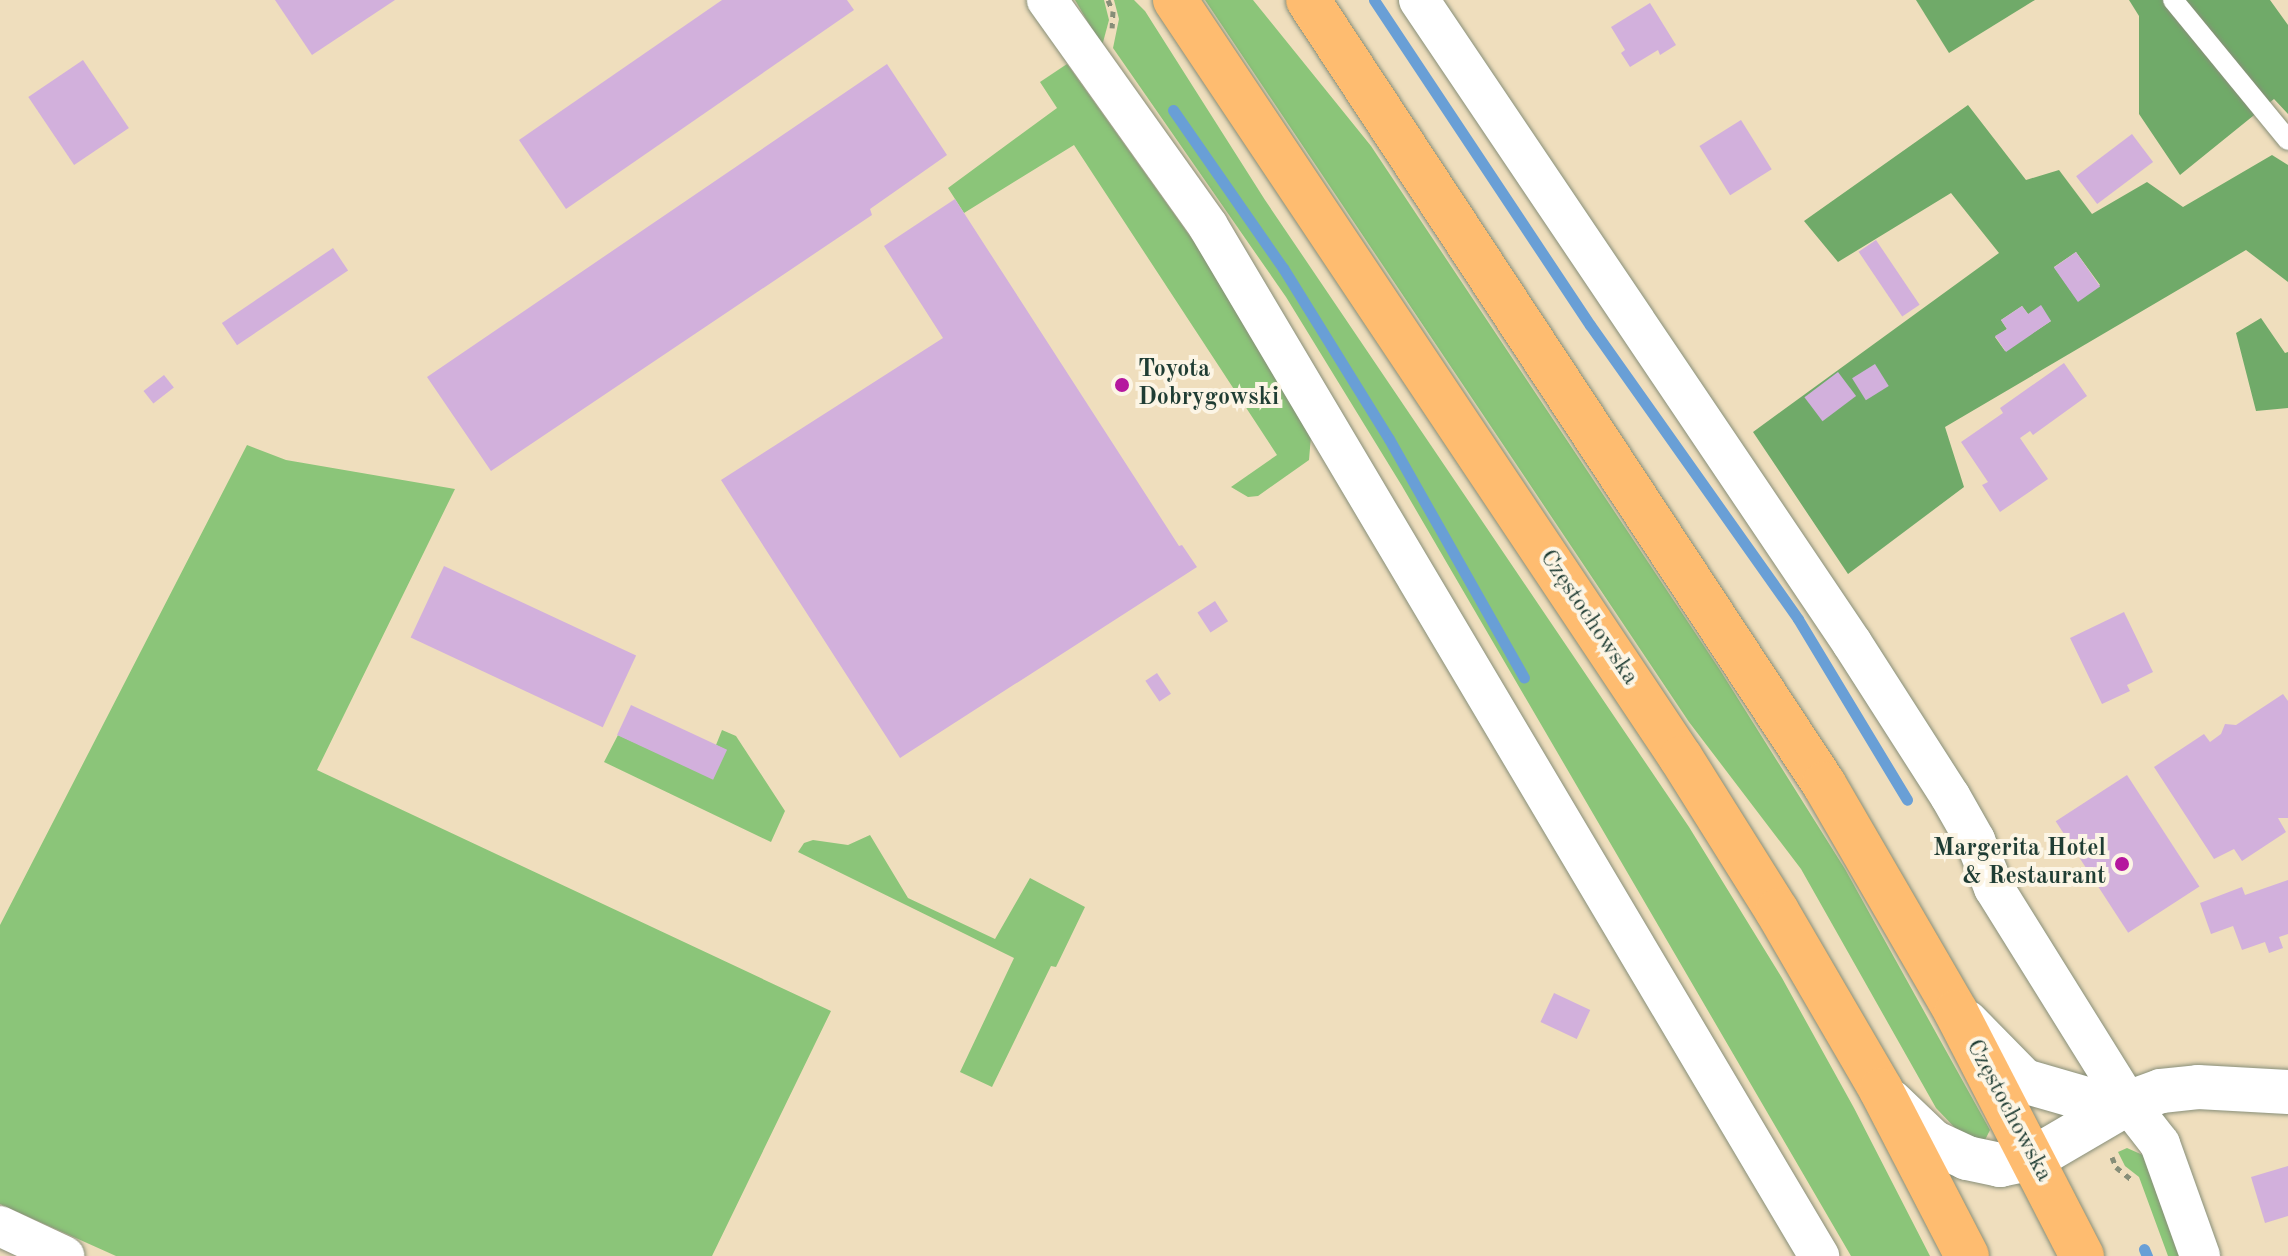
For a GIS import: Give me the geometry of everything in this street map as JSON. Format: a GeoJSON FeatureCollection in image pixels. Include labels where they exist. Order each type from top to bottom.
{"type":"FeatureCollection","features":[{"type":"Feature","properties":{"kind":"main road","name":"Częstochowska"},"geometry":{"type":"LineString","coordinates":[[1175,0],[1681,758],[1777,911],[1881,1090],[1967,1256]]}},
{"type":"Feature","properties":{"kind":"main road","name":"Częstochowska"},"geometry":{"type":"LineString","coordinates":[[1308,0],[1824,784],[1956,1012],[2082,1256]]}},
{"type":"Feature","properties":{"kind":"street"},"geometry":{"type":"LineString","coordinates":[[1047,0],[1208,226],[1763,1168],[1819,1256]]}},
{"type":"Feature","properties":{"kind":"street"},"geometry":{"type":"LineString","coordinates":[[1419,0],[1868,668],[1975,840],[1994,888],[2128,1103],[2160,1144],[2200,1256]]}},
{"type":"Feature","properties":{"kind":"street"},"geometry":{"type":"LineString","coordinates":[[1956,1012],[2024,1081],[2090,1100],[2128,1103]]}},
{"type":"Feature","properties":{"kind":"street"},"geometry":{"type":"LineString","coordinates":[[1881,1090],[1916,1129],[1949,1151],[2000,1165],[2034,1158],[2128,1103],[2161,1091],[2198,1087],[2288,1092]]}},
{"type":"Feature","properties":{"kind":"street"},"geometry":{"type":"LineString","coordinates":[[0,1226],[64,1256]]}},
{"type":"Feature","properties":{"kind":"lane"},"geometry":{"type":"LineString","coordinates":[[2173,0],[2288,140]]}},
{"type":"Feature","properties":{"kind":"green space"},"geometry":{"type":"Polygon","coordinates":[[[1075,0],[1104,0],[1109,20],[1102,46],[1075,0]]]}},
{"type":"Feature","properties":{"kind":"green space"},"geometry":{"type":"Polygon","coordinates":[[[1114,0],[1134,0],[1145,11],[1265,200],[1689,827],[1782,978],[1854,1108],[1930,1256],[1851,1256],[1402,486],[1286,297],[1113,48],[1119,19],[1114,0]]]}},
{"type":"Feature","properties":{"kind":"green space"},"geometry":{"type":"Polygon","coordinates":[[[1205,0],[1253,0],[1371,146],[1720,670],[1845,869],[1990,1130],[1985,1140],[1980,1142],[1958,1131],[1936,1108],[1801,869],[1689,722],[1205,0]]]}},
{"type":"Feature","properties":{"kind":"green space"},"geometry":{"type":"Polygon","coordinates":[[[1916,0],[2035,0],[1949,53],[1916,0]]]}},
{"type":"Feature","properties":{"kind":"green space"},"geometry":{"type":"Polygon","coordinates":[[[2129,0],[2270,0],[2288,25],[2288,114],[2274,99],[2180,175],[2139,114],[2139,16],[2129,0]]]}},
{"type":"Feature","properties":{"kind":"green space"},"geometry":{"type":"Polygon","coordinates":[[[1067,64],[1194,242],[1263,349],[1311,436],[1309,460],[1258,496],[1248,497],[1231,487],[1277,455],[1074,145],[964,213],[948,188],[1057,108],[1040,82],[1067,64]]]}},
{"type":"Feature","properties":{"kind":"green space"},"geometry":{"type":"Polygon","coordinates":[[[1968,105],[2026,180],[2059,170],[2092,214],[2147,182],[2183,207],[2272,155],[2288,165],[2288,282],[2246,250],[1945,427],[1964,487],[1848,574],[1753,432],[1999,253],[1951,193],[1838,262],[1804,221],[1968,105]],[[2076,252],[2054,267],[2078,301],[2100,285],[2076,252]],[[2022,306],[2001,320],[2007,329],[1995,337],[2005,351],[2051,321],[2028,314],[2022,306]]]}},
{"type":"Feature","properties":{"kind":"green space"},"geometry":{"type":"Polygon","coordinates":[[[2261,318],[2285,353],[2288,352],[2288,408],[2256,411],[2236,333],[2261,318]]]}},
{"type":"Feature","properties":{"kind":"green space"},"geometry":{"type":"Polygon","coordinates":[[[247,445],[286,460],[455,489],[317,770],[831,1011],[712,1256],[116,1256],[0,1204],[0,925],[247,445]]]}},
{"type":"Feature","properties":{"kind":"green space"},"geometry":{"type":"Polygon","coordinates":[[[722,730],[736,736],[785,811],[771,842],[604,762],[618,735],[713,778],[726,750],[716,745],[722,730]]]}},
{"type":"Feature","properties":{"kind":"green space"},"geometry":{"type":"Polygon","coordinates":[[[870,835],[908,898],[995,939],[1030,878],[1085,907],[1056,967],[1051,966],[992,1087],[960,1072],[1014,958],[798,852],[804,843],[813,840],[848,845],[870,835]]]}},
{"type":"Feature","properties":{"kind":"green space"},"geometry":{"type":"Polygon","coordinates":[[[2127,1148],[2145,1156],[2181,1256],[2168,1256],[2139,1177],[2125,1166],[2118,1152],[2127,1148]]]}},
{"type":"Feature","properties":{"kind":"building"},"geometry":{"type":"Polygon","coordinates":[[[275,0],[395,0],[312,55],[275,0]]]}},
{"type":"Feature","properties":{"kind":"building"},"geometry":{"type":"Polygon","coordinates":[[[722,0],[847,0],[854,10],[566,209],[519,140],[722,0]]]}},
{"type":"Feature","properties":{"kind":"building"},"geometry":{"type":"Polygon","coordinates":[[[1650,3],[1676,45],[1660,55],[1658,50],[1630,67],[1621,53],[1625,50],[1611,27],[1650,3]]]}},
{"type":"Feature","properties":{"kind":"building"},"geometry":{"type":"Polygon","coordinates":[[[83,60],[129,128],[74,165],[28,97],[83,60]]]}},
{"type":"Feature","properties":{"kind":"building"},"geometry":{"type":"Polygon","coordinates":[[[887,64],[947,155],[870,209],[872,215],[491,471],[427,377],[887,64]]]}},
{"type":"Feature","properties":{"kind":"building"},"geometry":{"type":"Polygon","coordinates":[[[1741,120],[1772,169],[1730,195],[1699,146],[1741,120]]]}},
{"type":"Feature","properties":{"kind":"building"},"geometry":{"type":"Polygon","coordinates":[[[2132,134],[2153,162],[2097,204],[2076,176],[2132,134]]]}},
{"type":"Feature","properties":{"kind":"building"},"geometry":{"type":"Polygon","coordinates":[[[955,199],[1179,546],[1182,545],[1197,567],[900,758],[721,480],[943,338],[884,246],[955,199]]]}},
{"type":"Feature","properties":{"kind":"building"},"geometry":{"type":"Polygon","coordinates":[[[1876,240],[1920,305],[1902,316],[1859,252],[1876,240]]]}},
{"type":"Feature","properties":{"kind":"building"},"geometry":{"type":"Polygon","coordinates":[[[333,248],[348,270],[237,345],[222,323],[333,248]]]}},
{"type":"Feature","properties":{"kind":"building"},"geometry":{"type":"Polygon","coordinates":[[[2076,252],[2100,286],[2078,302],[2054,267],[2076,252]]]}},
{"type":"Feature","properties":{"kind":"building"},"geometry":{"type":"Polygon","coordinates":[[[2041,305],[2051,321],[2006,352],[1995,336],[2007,329],[2001,320],[2022,306],[2028,314],[2041,305]]]}},
{"type":"Feature","properties":{"kind":"building"},"geometry":{"type":"Polygon","coordinates":[[[2064,363],[2087,396],[2033,435],[2030,431],[2020,438],[2048,479],[2000,512],[1982,485],[1988,482],[1961,442],[2003,413],[2000,408],[2064,363]]]}},
{"type":"Feature","properties":{"kind":"building"},"geometry":{"type":"Polygon","coordinates":[[[1875,364],[1889,386],[1866,400],[1852,378],[1875,364]]]}},
{"type":"Feature","properties":{"kind":"building"},"geometry":{"type":"Polygon","coordinates":[[[1838,372],[1856,396],[1823,421],[1804,397],[1838,372]]]}},
{"type":"Feature","properties":{"kind":"building"},"geometry":{"type":"Polygon","coordinates":[[[164,375],[174,388],[153,404],[144,391],[164,375]]]}},
{"type":"Feature","properties":{"kind":"building"},"geometry":{"type":"Polygon","coordinates":[[[444,566],[636,656],[603,727],[411,638],[444,566]]]}},
{"type":"Feature","properties":{"kind":"building"},"geometry":{"type":"Polygon","coordinates":[[[1215,601],[1228,621],[1210,633],[1197,612],[1215,601]]]}},
{"type":"Feature","properties":{"kind":"building"},"geometry":{"type":"Polygon","coordinates":[[[2124,612],[2153,672],[2127,685],[2130,691],[2102,704],[2070,638],[2124,612]]]}},
{"type":"Feature","properties":{"kind":"building"},"geometry":{"type":"Polygon","coordinates":[[[1157,673],[1171,694],[1159,702],[1145,681],[1157,673]]]}},
{"type":"Feature","properties":{"kind":"building"},"geometry":{"type":"Polygon","coordinates":[[[2283,694],[2288,701],[2288,818],[2278,818],[2286,832],[2242,861],[2234,849],[2214,859],[2154,767],[2204,734],[2210,742],[2221,734],[2225,724],[2236,725],[2283,694]]]}},
{"type":"Feature","properties":{"kind":"building"},"geometry":{"type":"Polygon","coordinates":[[[631,705],[727,750],[713,780],[617,735],[631,705]]]}},
{"type":"Feature","properties":{"kind":"building"},"geometry":{"type":"Polygon","coordinates":[[[2127,775],[2199,887],[2128,933],[2056,821],[2127,775]]]}},
{"type":"Feature","properties":{"kind":"building"},"geometry":{"type":"Polygon","coordinates":[[[2288,880],[2288,934],[2279,937],[2283,948],[2269,953],[2265,942],[2242,950],[2233,926],[2211,934],[2200,903],[2242,887],[2245,895],[2288,880]]]}},
{"type":"Feature","properties":{"kind":"building"},"geometry":{"type":"Polygon","coordinates":[[[1554,993],[1590,1010],[1577,1039],[1540,1022],[1554,993]]]}},
{"type":"Feature","properties":{"kind":"building"},"geometry":{"type":"Polygon","coordinates":[[[2288,1166],[2288,1216],[2265,1223],[2251,1177],[2288,1166]]]}},
{"type":"Feature","properties":{"kind":"waterway"},"geometry":{"type":"LineString","coordinates":[[1374,0],[1590,325],[1798,619],[1907,800]]}},
{"type":"Feature","properties":{"kind":"waterway"},"geometry":{"type":"LineString","coordinates":[[1173,110],[1283,268],[1389,439],[1524,678]]}},
{"type":"Feature","properties":{"kind":"waterway"},"geometry":{"type":"LineString","coordinates":[[2144,1249],[2147,1256]]}},
{"type":"Feature","properties":{"kind":"place","name":"Toyota Dobrygowski"},"geometry":{"type":"Point","coordinates":[1122,385]}},
{"type":"Feature","properties":{"kind":"place","name":"Margerita Hotel & Restaurant"},"geometry":{"type":"Point","coordinates":[2122,864]}}]}
